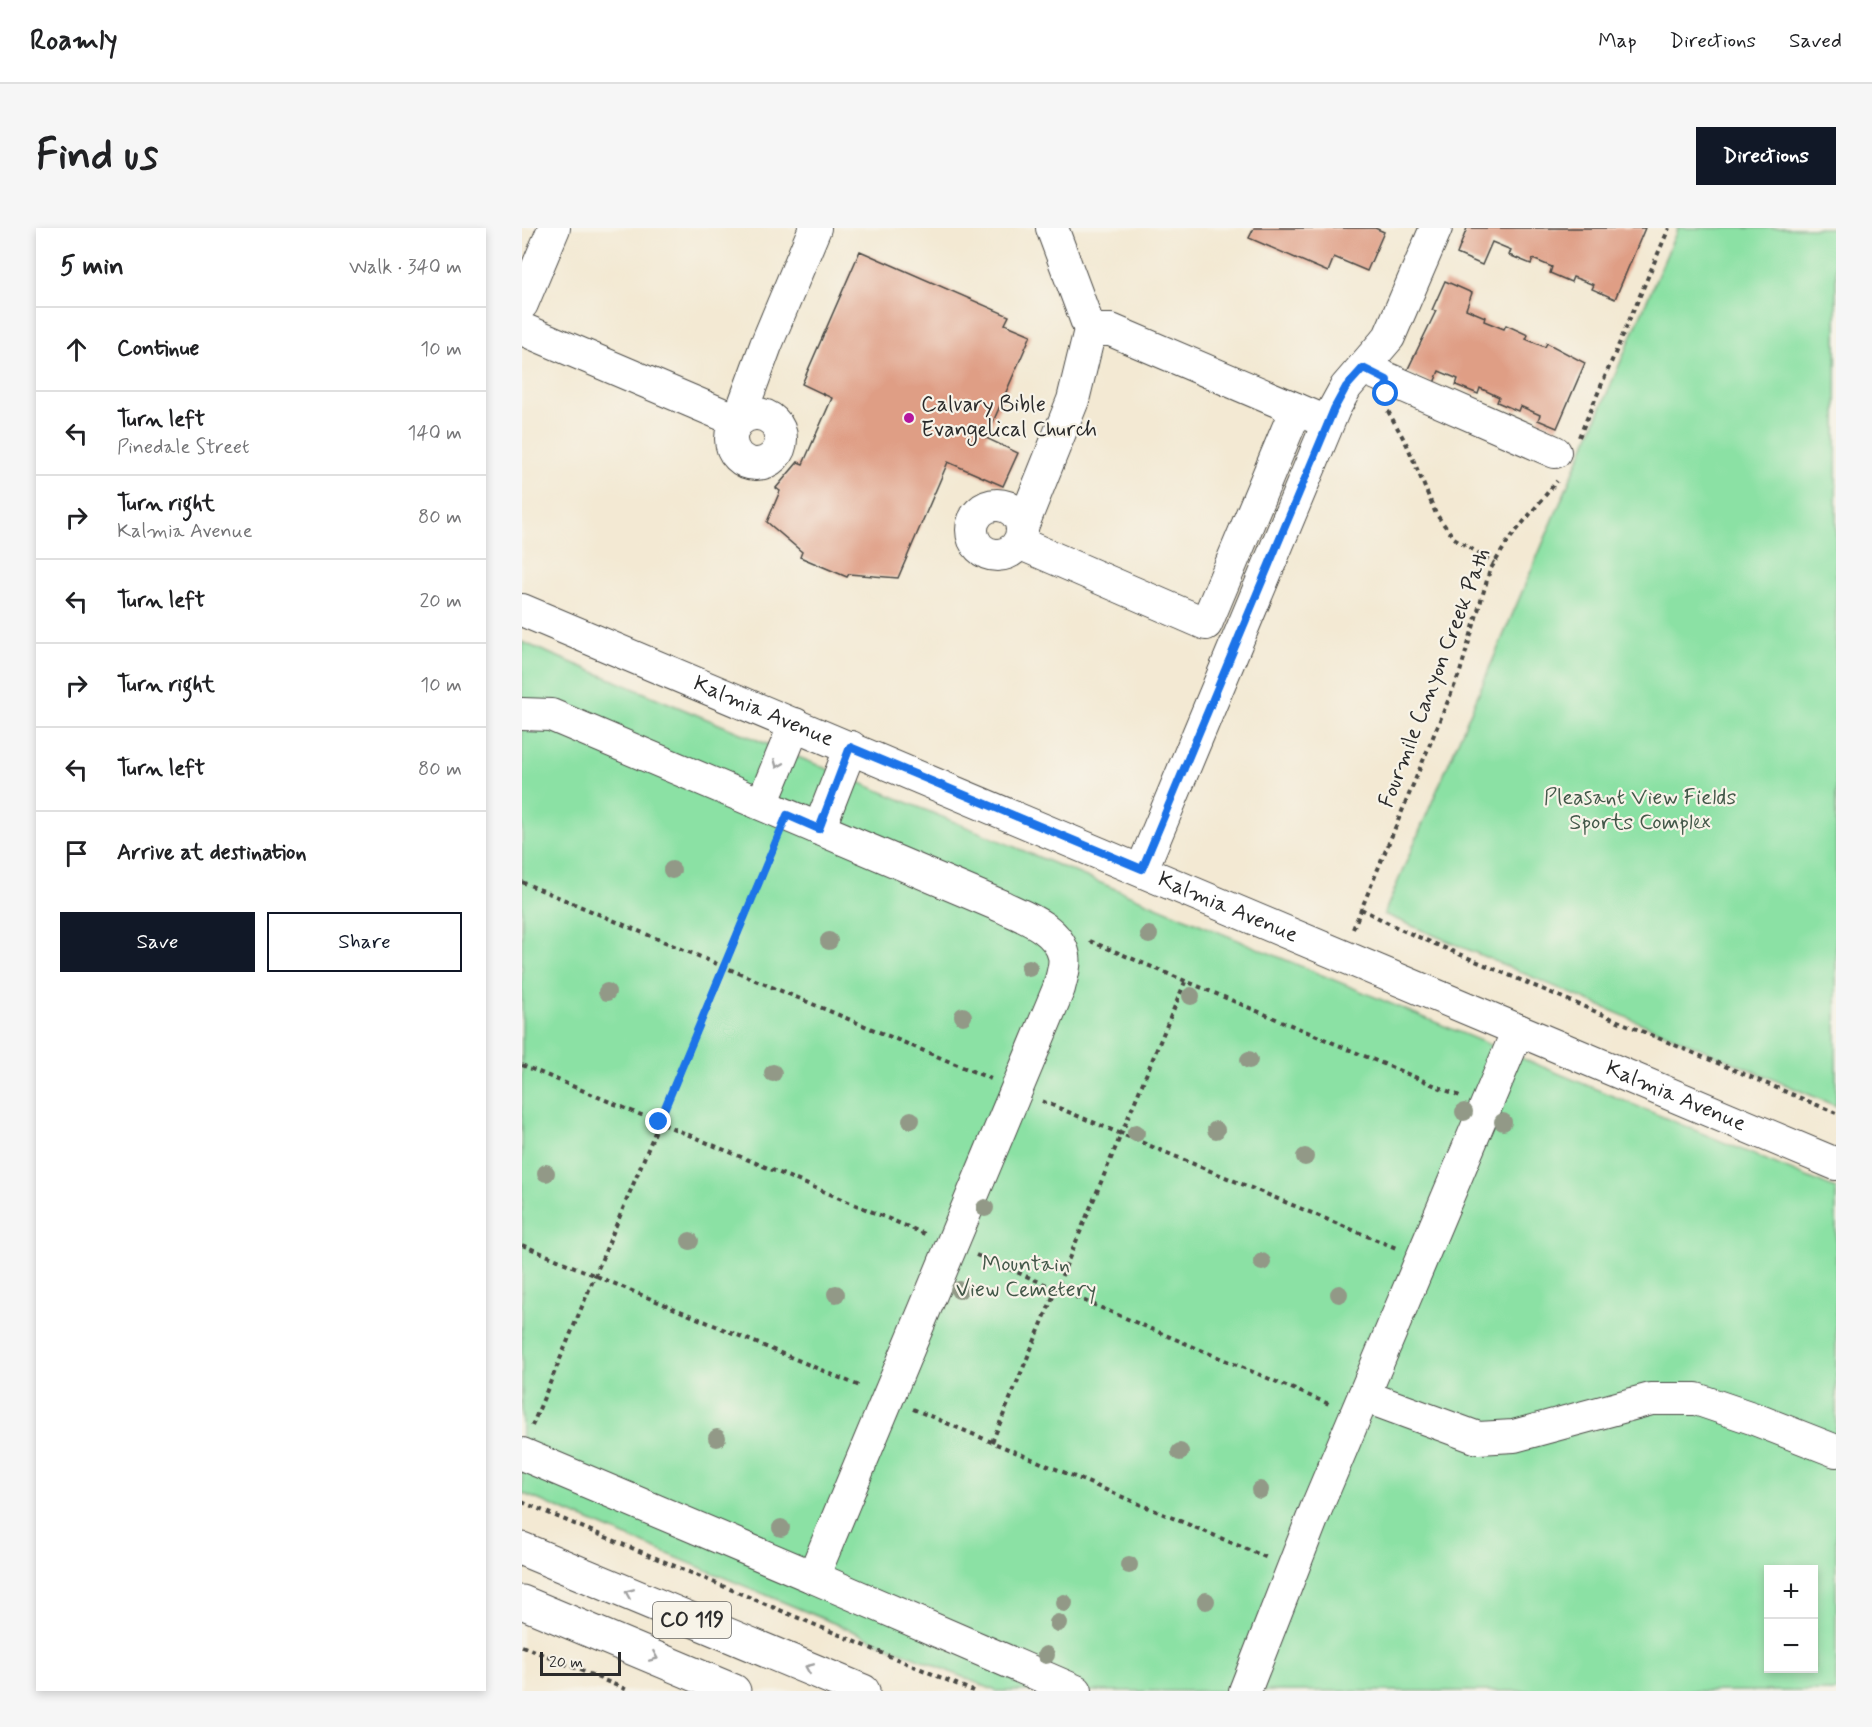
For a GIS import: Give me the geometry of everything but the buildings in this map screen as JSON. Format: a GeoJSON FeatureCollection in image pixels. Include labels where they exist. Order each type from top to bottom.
{"type":"FeatureCollection","features":[{"type":"Feature","properties":{"kind":"highway","name":"CO 119"},"geometry":{"type":"LineString","coordinates":[[522,1549],[863,1691]]}},
{"type":"Feature","properties":{"kind":"highway","name":"CO 119"},"geometry":{"type":"LineString","coordinates":[[522,1602],[734,1691]]}},
{"type":"Feature","properties":{"kind":"street"},"geometry":{"type":"LineString","coordinates":[[522,304],[554,228]]}},
{"type":"Feature","properties":{"kind":"street"},"geometry":{"type":"LineString","coordinates":[[522,329],[738,421],[766,345],[815,228]]}},
{"type":"Feature","properties":{"kind":"street"},"geometry":{"type":"LineString","coordinates":[[1052,228],[1090,330],[1073,400],[1021,535],[1206,624],[1239,636]]}},
{"type":"Feature","properties":{"kind":"street"},"geometry":{"type":"LineString","coordinates":[[1142,869],[1328,422],[1346,387],[1375,374],[1436,228]]}},
{"type":"Feature","properties":{"kind":"street"},"geometry":{"type":"LineString","coordinates":[[1090,330],[1111,330],[1328,422]]}},
{"type":"Feature","properties":{"kind":"street"},"geometry":{"type":"LineString","coordinates":[[1375,374],[1565,455]]}},
{"type":"Feature","properties":{"kind":"street"},"geometry":{"type":"LineString","coordinates":[[1206,624],[1296,409]]}},
{"type":"Feature","properties":{"kind":"street","name":"Kalmia Avenue"},"geometry":{"type":"LineString","coordinates":[[522,610],[1142,869],[1836,1164]]}},
{"type":"Feature","properties":{"kind":"street"},"geometry":{"type":"LineString","coordinates":[[522,714],[551,715],[1000,906],[1031,920],[1057,938],[1065,958],[1059,988],[813,1577]]}},
{"type":"Feature","properties":{"kind":"street"},"geometry":{"type":"LineString","coordinates":[[774,810],[795,724]]}},
{"type":"Feature","properties":{"kind":"street"},"geometry":{"type":"LineString","coordinates":[[819,829],[850,747]]}},
{"type":"Feature","properties":{"kind":"street"},"geometry":{"type":"LineString","coordinates":[[1245,1691],[1316,1509],[1518,1030]]}},
{"type":"Feature","properties":{"kind":"street"},"geometry":{"type":"LineString","coordinates":[[1364,1396],[1478,1438],[1514,1436],[1651,1399],[1696,1399],[1836,1451]]}},
{"type":"Feature","properties":{"kind":"street"},"geometry":{"type":"LineString","coordinates":[[527,1441],[813,1577],[1076,1691]]}},
{"type":"Feature","properties":{"kind":"path","name":"Fourmile Canyon Creek Path"},"geometry":{"type":"LineString","coordinates":[[1342,955],[1460,672],[1490,570],[1565,455],[1669,228]]}},
{"type":"Feature","properties":{"kind":"path"},"geometry":{"type":"LineString","coordinates":[[1375,374],[1388,411],[1407,445],[1436,514],[1454,538],[1494,563]]}},
{"type":"Feature","properties":{"kind":"path"},"geometry":{"type":"LineString","coordinates":[[527,1441],[724,967],[774,810]]}},
{"type":"Feature","properties":{"kind":"path"},"geometry":{"type":"LineString","coordinates":[[522,882],[1421,1258]]}},
{"type":"Feature","properties":{"kind":"path"},"geometry":{"type":"LineString","coordinates":[[1361,909],[1402,930],[1836,1113]]}},
{"type":"Feature","properties":{"kind":"path"},"geometry":{"type":"LineString","coordinates":[[1087,940],[1485,1107]]}},
{"type":"Feature","properties":{"kind":"path"},"geometry":{"type":"LineString","coordinates":[[992,1442],[1185,982]]}},
{"type":"Feature","properties":{"kind":"path"},"geometry":{"type":"LineString","coordinates":[[522,1502],[973,1691]]}},
{"type":"Feature","properties":{"kind":"path"},"geometry":{"type":"LineString","coordinates":[[522,1646],[630,1691]]}},
{"type":"Feature","properties":{"kind":"green space","name":"Pleasant View Fields Sports Complex"},"geometry":{"type":"Polygon","coordinates":[[[1678,228],[1836,228],[1836,1106],[1384,914],[1678,228]]]}},
{"type":"Feature","properties":{"kind":"green space","name":"Mountain View Cemetery"},"geometry":{"type":"Polygon","coordinates":[[[522,642],[1836,1189],[1836,1691],[996,1691],[522,1493],[522,642]]]}},
{"type":"Feature","properties":{"kind":"place","name":"Calvary Bible Evangelical Church"},"geometry":{"type":"Point","coordinates":[909,418]}},
{"type":"Feature","properties":{"kind":"route"},"geometry":{"type":"LineString","coordinates":[[659,1122],[787,815],[819,829],[850,747],[1142,869],[1334,409],[1346,387],[1363,368],[1387,380],[1386,394]]}}]}
